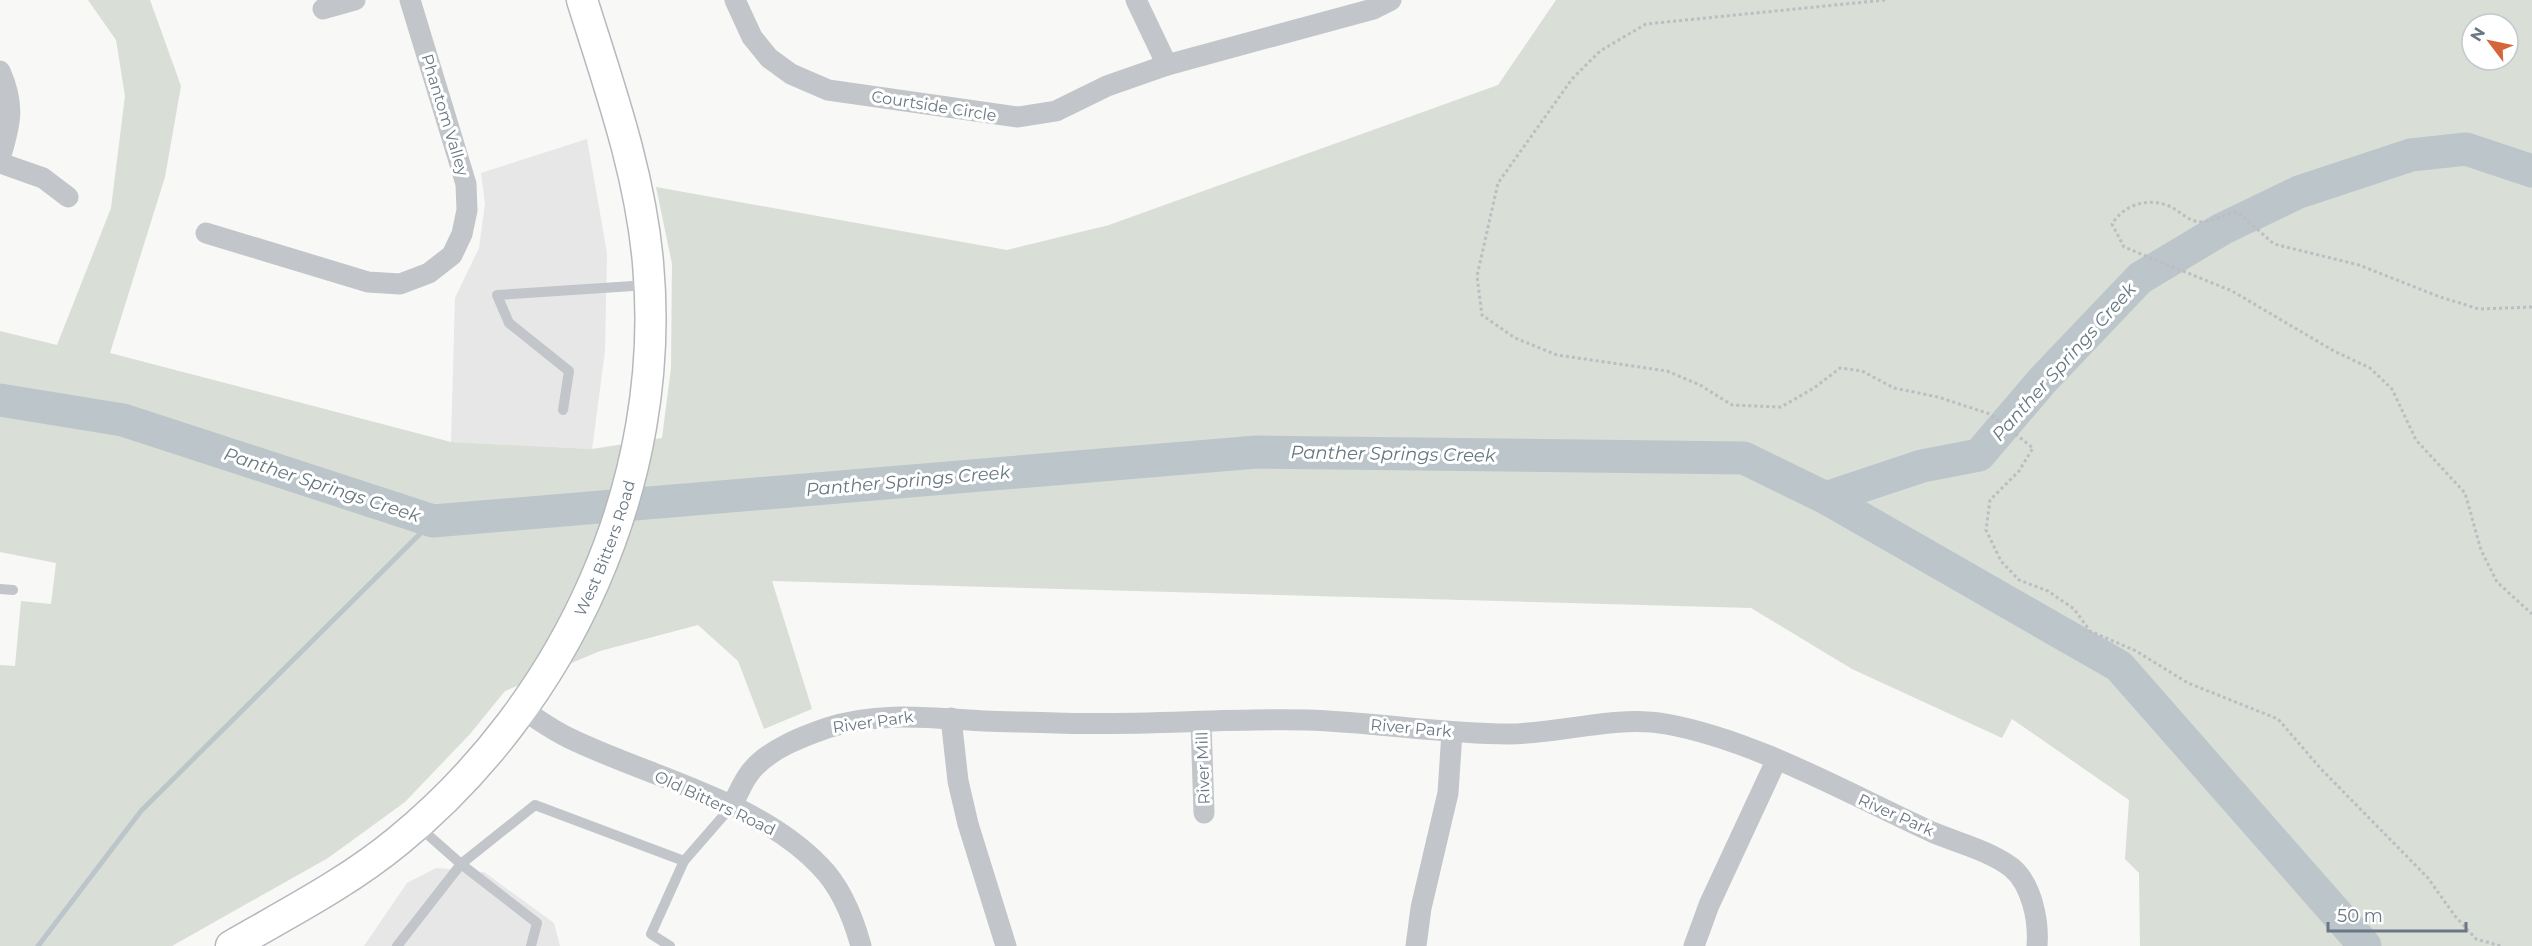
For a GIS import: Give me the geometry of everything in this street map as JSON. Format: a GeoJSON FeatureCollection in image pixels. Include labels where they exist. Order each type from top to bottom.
{"type":"FeatureCollection","features":[{"type":"Feature","properties":{"kind":"main road","name":"West Bitters Road"},"geometry":{"type":"LineString","coordinates":[[231,946],[341,883],[416,825],[450,795],[497,744],[551,666],[585,605],[612,540],[632,473],[640,430],[650,334],[648,285],[638,189],[621,124],[582,0]]}},
{"type":"Feature","properties":{"kind":"street"},"geometry":{"type":"LineString","coordinates":[[323,9],[355,0]]}},
{"type":"Feature","properties":{"kind":"street","name":"Phantom Valley"},"geometry":{"type":"LineString","coordinates":[[206,233],[368,282],[400,284],[429,273],[452,255],[462,234],[466,210],[466,184],[410,0]]}},
{"type":"Feature","properties":{"kind":"street","name":"Courtside Circle"},"geometry":{"type":"LineString","coordinates":[[735,0],[752,37],[769,58],[791,74],[828,90],[1018,117],[1056,111],[1107,86],[1167,65],[1373,9],[1391,0]]}},
{"type":"Feature","properties":{"kind":"street"},"geometry":{"type":"LineString","coordinates":[[1136,0],[1167,65]]}},
{"type":"Feature","properties":{"kind":"street"},"geometry":{"type":"LineString","coordinates":[[0,71],[10,92],[10,127],[0,158]]}},
{"type":"Feature","properties":{"kind":"street"},"geometry":{"type":"LineString","coordinates":[[0,163],[43,178],[68,196]]}},
{"type":"Feature","properties":{"kind":"street","name":"Old Bitters Road"},"geometry":{"type":"LineString","coordinates":[[522,709],[567,737],[731,807],[788,837],[821,866],[839,890],[856,926],[861,946]]}},
{"type":"Feature","properties":{"kind":"street","name":"River Park"},"geometry":{"type":"LineString","coordinates":[[731,807],[751,771],[775,750],[829,727],[890,717],[1077,724],[1302,720],[1452,732],[1512,734],[1589,725],[1663,723],[1709,735],[1776,761],[1980,850],[2013,868],[2033,902],[2038,929],[2037,946]]}},
{"type":"Feature","properties":{"kind":"street"},"geometry":{"type":"LineString","coordinates":[[951,718],[958,781],[968,824],[1006,946]]}},
{"type":"Feature","properties":{"kind":"street","name":"River Mill"},"geometry":{"type":"LineString","coordinates":[[1201,723],[1204,813]]}},
{"type":"Feature","properties":{"kind":"street"},"geometry":{"type":"LineString","coordinates":[[1416,946],[1421,908],[1448,793],[1452,732]]}},
{"type":"Feature","properties":{"kind":"street"},"geometry":{"type":"LineString","coordinates":[[1694,946],[1709,905],[1776,761]]}},
{"type":"Feature","properties":{"kind":"lane"},"geometry":{"type":"LineString","coordinates":[[563,410],[569,371],[509,323],[497,295],[648,285]]}},
{"type":"Feature","properties":{"kind":"lane"},"geometry":{"type":"LineString","coordinates":[[0,589],[13,590]]}},
{"type":"Feature","properties":{"kind":"lane"},"geometry":{"type":"LineString","coordinates":[[397,946],[461,864],[535,805],[684,861]]}},
{"type":"Feature","properties":{"kind":"lane"},"geometry":{"type":"LineString","coordinates":[[670,946],[651,934],[684,861],[731,807]]}},
{"type":"Feature","properties":{"kind":"lane"},"geometry":{"type":"LineString","coordinates":[[416,825],[461,864],[537,923],[531,946]]}},
{"type":"Feature","properties":{"kind":"path"},"geometry":{"type":"LineString","coordinates":[[1885,0],[1646,24],[1600,51],[1572,79],[1498,183],[1477,276],[1482,315],[1515,338],[1557,355],[1667,371],[1700,385],[1732,405],[1781,407],[1815,388],[1840,368],[1862,371],[1894,388],[1938,397],[1994,418],[2033,448],[2019,471],[1990,500],[1986,530],[2001,561],[2019,580],[2048,591],[2074,609],[2090,631],[2136,651],[2188,683],[2278,719],[2321,769],[2428,878],[2455,916],[2476,939],[2501,946]]}},
{"type":"Feature","properties":{"kind":"path"},"geometry":{"type":"LineString","coordinates":[[2532,307],[2479,309],[2440,297],[2358,265],[2270,240],[2238,212],[2211,222],[2199,223],[2185,218],[2170,206],[2159,204],[2129,206],[2119,212],[2112,224],[2124,247],[2232,291],[2267,309],[2334,351],[2370,368],[2392,389],[2416,440],[2465,493],[2481,550],[2497,582],[2532,614]]}},
{"type":"Feature","properties":{"kind":"shaded area"},"geometry":{"type":"Polygon","coordinates":[[[88,0],[150,0],[181,86],[165,177],[110,353],[451,442],[592,449],[662,438],[671,368],[672,264],[656,187],[1007,250],[1109,225],[1498,85],[1556,0],[2532,0],[2532,946],[2140,946],[2139,873],[2125,859],[2129,800],[2012,719],[2002,738],[1852,669],[1751,608],[772,581],[812,709],[764,729],[738,661],[698,625],[600,651],[505,691],[470,734],[405,802],[328,858],[172,946],[0,946],[0,665],[15,666],[21,601],[51,604],[56,563],[0,552],[0,331],[57,345],[111,208],[125,96],[116,40],[88,0]]]}},
{"type":"Feature","properties":{"kind":"shaded area"},"geometry":{"type":"Polygon","coordinates":[[[587,139],[607,253],[605,351],[592,449],[451,442],[455,298],[479,248],[485,204],[481,173],[587,139]]]}},
{"type":"Feature","properties":{"kind":"shaded area"},"geometry":{"type":"Polygon","coordinates":[[[436,868],[484,872],[554,923],[560,946],[364,946],[407,883],[436,868]]]}},
{"type":"Feature","properties":{"kind":"waterway","name":"Panther Springs Creek"},"geometry":{"type":"LineString","coordinates":[[1826,498],[1922,466],[1979,455],[2042,381],[2140,278],[2222,229],[2299,192],[2411,155],[2466,149],[2532,171]]}},
{"type":"Feature","properties":{"kind":"waterway","name":"Panther Springs Creek"},"geometry":{"type":"LineString","coordinates":[[0,400],[123,420],[433,521],[1257,452],[1744,458],[1826,498],[2119,666],[2365,946]]}},
{"type":"Feature","properties":{"kind":"waterway"},"geometry":{"type":"LineString","coordinates":[[38,946],[141,811],[433,521]]}}]}
